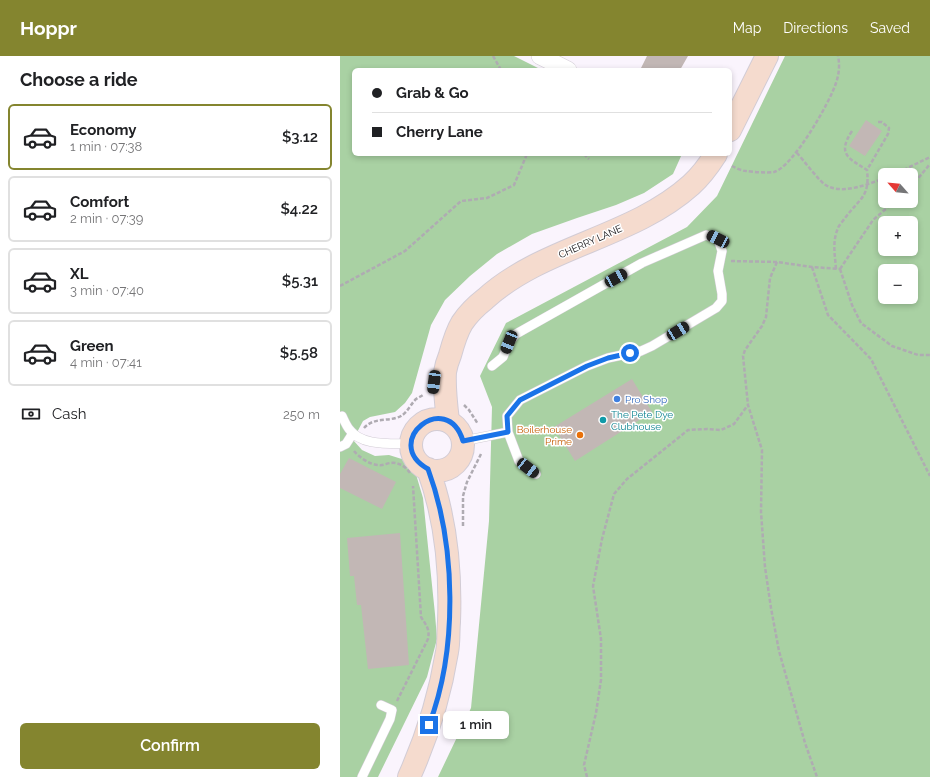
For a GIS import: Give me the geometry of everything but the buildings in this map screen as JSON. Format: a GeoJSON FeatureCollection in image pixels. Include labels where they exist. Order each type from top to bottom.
{"type":"FeatureCollection","features":[{"type":"Feature","properties":{"kind":"street"},"geometry":{"type":"LineString","coordinates":[[540,56],[564,68]]}},
{"type":"Feature","properties":{"kind":"street"},"geometry":{"type":"LineString","coordinates":[[732,126],[767,56]]}},
{"type":"Feature","properties":{"kind":"street","name":"CHERRY LANE"},"geometry":{"type":"LineString","coordinates":[[426,421],[433,394],[440,354],[446,340],[496,289],[515,276],[626,225],[667,202],[691,185],[708,166],[724,160]]}},
{"type":"Feature","properties":{"kind":"street","name":"CHERRY LANE"},"geometry":{"type":"LineString","coordinates":[[448,421],[445,393],[445,371],[452,345],[467,317]]}},
{"type":"Feature","properties":{"kind":"street"},"geometry":{"type":"LineString","coordinates":[[409,777],[434,711],[447,651],[450,591],[443,522],[446,480],[430,472],[415,459],[411,444],[415,430],[426,421],[433,419],[448,421],[455,425],[460,432],[463,441],[463,449],[460,457],[455,463],[430,472]]}},
{"type":"Feature","properties":{"kind":"lane"},"geometry":{"type":"LineString","coordinates":[[492,366],[504,357],[509,342],[516,334],[642,263],[706,235],[718,239],[722,252],[718,271],[722,302],[716,308],[652,346],[641,351],[608,358],[587,366],[520,400],[507,416],[508,432],[519,461],[536,474]]}},
{"type":"Feature","properties":{"kind":"lane"},"geometry":{"type":"LineString","coordinates":[[342,416],[353,434],[359,438],[376,442],[411,444]]}},
{"type":"Feature","properties":{"kind":"lane"},"geometry":{"type":"LineString","coordinates":[[463,441],[508,432]]}},
{"type":"Feature","properties":{"kind":"lane"},"geometry":{"type":"LineString","coordinates":[[340,447],[346,444],[353,434]]}},
{"type":"Feature","properties":{"kind":"lane"},"geometry":{"type":"LineString","coordinates":[[362,777],[390,719],[392,710],[381,705]]}},
{"type":"Feature","properties":{"kind":"path"},"geometry":{"type":"LineString","coordinates":[[493,56],[500,68]]}},
{"type":"Feature","properties":{"kind":"path"},"geometry":{"type":"LineString","coordinates":[[724,160],[746,172],[774,172],[786,165],[797,153],[823,111],[836,84],[839,72],[838,56]]}},
{"type":"Feature","properties":{"kind":"path"},"geometry":{"type":"LineString","coordinates":[[836,268],[834,242],[838,227],[864,195],[868,184],[867,170],[888,134],[888,128],[882,122],[876,122]]}},
{"type":"Feature","properties":{"kind":"path"},"geometry":{"type":"LineString","coordinates":[[852,131],[846,140],[844,147],[846,154],[852,161],[867,170]]}},
{"type":"Feature","properties":{"kind":"path"},"geometry":{"type":"LineString","coordinates":[[797,153],[824,184],[832,188],[853,188],[878,180]]}},
{"type":"Feature","properties":{"kind":"path"},"geometry":{"type":"LineString","coordinates":[[340,286],[405,251],[461,201],[487,198],[514,184],[526,156]]}},
{"type":"Feature","properties":{"kind":"path"},"geometry":{"type":"LineString","coordinates":[[586,156],[589,159]]}},
{"type":"Feature","properties":{"kind":"path"},"geometry":{"type":"LineString","coordinates":[[907,168],[930,157]]}},
{"type":"Feature","properties":{"kind":"path"},"geometry":{"type":"LineString","coordinates":[[918,179],[930,164]]}},
{"type":"Feature","properties":{"kind":"path"},"geometry":{"type":"LineString","coordinates":[[840,269],[873,220],[887,208]]}},
{"type":"Feature","properties":{"kind":"path"},"geometry":{"type":"LineString","coordinates":[[720,261],[777,262],[840,269]]}},
{"type":"Feature","properties":{"kind":"path"},"geometry":{"type":"LineString","coordinates":[[777,262],[770,278],[766,317],[762,326],[745,350],[743,356],[748,405],[762,450],[761,512],[765,567],[771,608],[779,651],[817,777]]}},
{"type":"Feature","properties":{"kind":"path"},"geometry":{"type":"LineString","coordinates":[[812,267],[828,315],[871,359],[930,476]]}},
{"type":"Feature","properties":{"kind":"path"},"geometry":{"type":"LineString","coordinates":[[840,269],[852,306],[861,322],[892,346],[918,355],[930,355]]}},
{"type":"Feature","properties":{"kind":"path"},"geometry":{"type":"LineString","coordinates":[[364,428],[368,424],[378,420],[397,418],[408,411],[416,399],[424,394]]}},
{"type":"Feature","properties":{"kind":"path"},"geometry":{"type":"LineString","coordinates":[[460,402],[469,410],[478,424]]}},
{"type":"Feature","properties":{"kind":"path"},"geometry":{"type":"LineString","coordinates":[[586,777],[584,765],[596,713],[601,680],[601,640],[593,586],[602,539],[614,494],[627,478],[688,430],[721,430],[734,424],[748,405]]}},
{"type":"Feature","properties":{"kind":"path"},"geometry":{"type":"LineString","coordinates":[[354,450],[358,456],[376,465],[392,463],[400,464],[407,469],[430,472]]}},
{"type":"Feature","properties":{"kind":"path"},"geometry":{"type":"LineString","coordinates":[[392,710],[428,639],[429,632],[428,626],[421,617],[413,485]]}},
{"type":"Feature","properties":{"kind":"green space"},"geometry":{"type":"Polygon","coordinates":[[[340,56],[514,56],[538,68],[352,68],[352,156],[681,156],[673,174],[644,193],[616,205],[532,234],[497,254],[470,276],[445,300],[431,325],[412,393],[405,403],[395,412],[370,417],[363,421],[353,440],[362,450],[375,456],[389,455],[405,460],[415,471],[423,498],[437,639],[427,677],[378,777],[340,777],[340,56]]]}},
{"type":"Feature","properties":{"kind":"green space"},"geometry":{"type":"Polygon","coordinates":[[[785,56],[930,56],[930,777],[438,777],[471,708],[489,521],[492,407],[480,376],[506,323],[687,227],[717,196],[785,56]]]}},
{"type":"Feature","properties":{"kind":"place","name":"Pro Shop"},"geometry":{"type":"Point","coordinates":[617,399]}},
{"type":"Feature","properties":{"kind":"place","name":"The Pete Dye Clubhouse"},"geometry":{"type":"Point","coordinates":[603,420]}},
{"type":"Feature","properties":{"kind":"place","name":"Boilerhouse Prime"},"geometry":{"type":"Point","coordinates":[580,435]}},
{"type":"Feature","properties":{"kind":"route"},"geometry":{"type":"LineString","coordinates":[[429,725],[434,711],[447,651],[450,591],[443,522],[434,484],[428,469],[415,459],[412,452],[411,444],[415,430],[426,421],[441,419],[455,425],[460,432],[463,441],[508,432],[507,416],[520,400],[587,366],[608,358],[630,353]]}}]}
